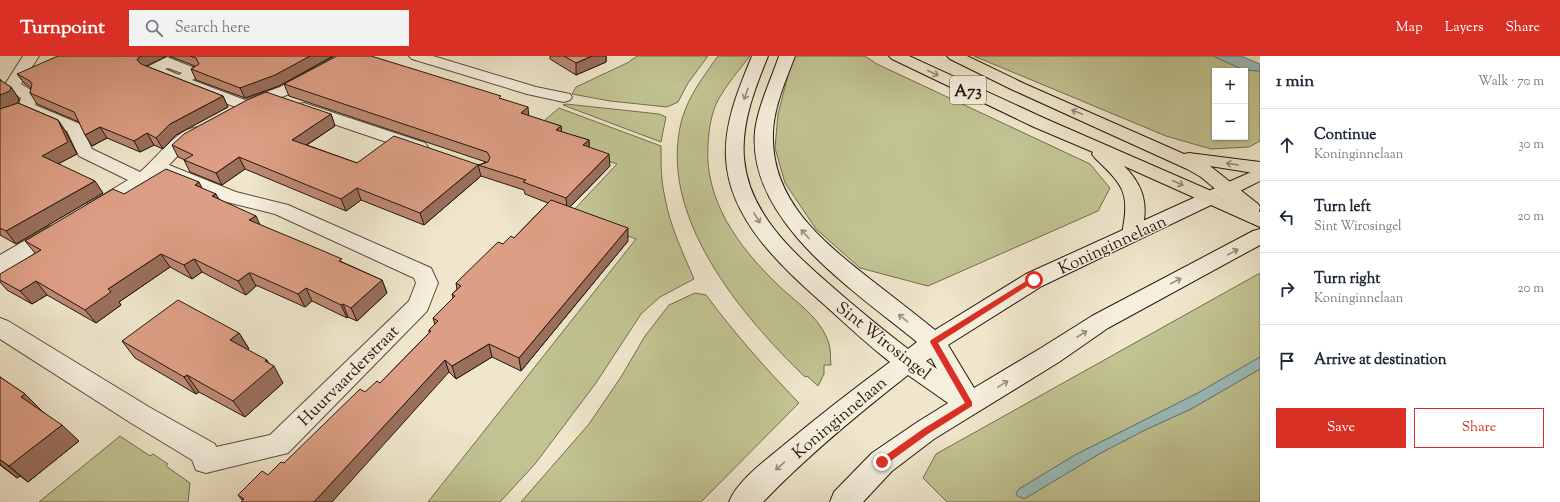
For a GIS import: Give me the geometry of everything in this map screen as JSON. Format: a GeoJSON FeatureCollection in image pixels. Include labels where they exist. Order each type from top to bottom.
{"type":"FeatureCollection","features":[{"type":"Feature","properties":{"kind":"main road"},"geometry":{"type":"LineString","coordinates":[[31,56],[12,86],[30,96],[20,110],[74,128],[85,152],[150,174]]}},
{"type":"Feature","properties":{"kind":"main road"},"geometry":{"type":"LineString","coordinates":[[3,261],[75,220],[150,174],[183,140],[245,106],[286,90],[347,56]]}},
{"type":"Feature","properties":{"kind":"main road"},"geometry":{"type":"LineString","coordinates":[[417,56],[533,91],[564,97]]}},
{"type":"Feature","properties":{"kind":"main road"},"geometry":{"type":"LineString","coordinates":[[450,66],[465,56]]}},
{"type":"Feature","properties":{"kind":"main road","name":"Sint Wirosingel"},"geometry":{"type":"LineString","coordinates":[[760,56],[743,102],[735,135],[736,166],[742,191],[759,222],[785,255],[810,279],[907,361],[969,404]]}},
{"type":"Feature","properties":{"kind":"main road","name":"Sint Wirosingel"},"geometry":{"type":"LineString","coordinates":[[787,56],[770,104],[764,130],[766,165],[776,192],[796,224],[829,258],[934,342],[969,404]]}},
{"type":"Feature","properties":{"kind":"main road","name":"A73"},"geometry":{"type":"LineString","coordinates":[[897,56],[992,101],[1260,220]]}},
{"type":"Feature","properties":{"kind":"main road","name":"A73"},"geometry":{"type":"LineString","coordinates":[[955,56],[1026,90],[1174,155],[1208,173],[1260,215]]}},
{"type":"Feature","properties":{"kind":"main road"},"geometry":{"type":"LineString","coordinates":[[178,81],[245,106]]}},
{"type":"Feature","properties":{"kind":"main road"},"geometry":{"type":"LineString","coordinates":[[270,96],[431,152]]}},
{"type":"Feature","properties":{"kind":"main road","name":"A73"},"geometry":{"type":"LineString","coordinates":[[1091,145],[1122,175],[1130,186],[1135,198],[1132,234]]}},
{"type":"Feature","properties":{"kind":"main road","name":"A73"},"geometry":{"type":"LineString","coordinates":[[1174,155],[1260,168]]}},
{"type":"Feature","properties":{"kind":"main road","name":"Huurvaarderstraat"},"geometry":{"type":"LineString","coordinates":[[0,327],[140,415],[205,453],[206,462],[278,445],[419,305],[427,283],[423,273],[281,209],[230,197],[150,174]]}},
{"type":"Feature","properties":{"kind":"main road","name":"Koninginnelaan"},"geometry":{"type":"LineString","coordinates":[[743,502],[774,471],[844,410],[934,342],[1034,280],[1260,174]]}},
{"type":"Feature","properties":{"kind":"main road"},"geometry":{"type":"LineString","coordinates":[[844,502],[882,462],[925,431],[1050,355],[1100,322],[1260,236]]}},
{"type":"Feature","properties":{"kind":"green space"},"geometry":{"type":"Polygon","coordinates":[[[637,56],[708,56],[688,83],[678,102],[667,107],[610,101],[572,94],[576,87],[627,63],[637,56]]]}},
{"type":"Feature","properties":{"kind":"green space"},"geometry":{"type":"Polygon","coordinates":[[[718,56],[750,56],[725,88],[718,100],[712,116],[708,144],[708,165],[712,184],[726,221],[749,254],[776,283],[807,310],[825,334],[830,346],[831,365],[824,365],[824,374],[818,386],[807,376],[805,377],[780,352],[755,324],[731,293],[710,261],[693,226],[681,191],[677,155],[682,119],[685,110],[702,78],[718,56]]]}},
{"type":"Feature","properties":{"kind":"green space"},"geometry":{"type":"Polygon","coordinates":[[[793,56],[865,56],[877,64],[1090,164],[1110,188],[1098,211],[928,286],[860,268],[816,229],[785,183],[775,148],[778,114],[793,56]]]}},
{"type":"Feature","properties":{"kind":"green space"},"geometry":{"type":"Polygon","coordinates":[[[974,56],[1213,56],[1240,68],[1212,68],[1212,140],[1248,140],[1248,70],[1260,71],[1260,141],[1249,147],[1211,149],[1166,136],[974,56]]]}},
{"type":"Feature","properties":{"kind":"green space"},"geometry":{"type":"Polygon","coordinates":[[[566,104],[659,114],[666,117],[661,142],[563,105],[566,104]]]}},
{"type":"Feature","properties":{"kind":"green space"},"geometry":{"type":"Polygon","coordinates":[[[559,108],[661,146],[662,179],[667,208],[677,239],[694,279],[660,297],[641,314],[596,383],[535,464],[500,502],[428,502],[636,239],[569,215],[617,164],[600,158],[574,143],[538,126],[559,108]]]}},
{"type":"Feature","properties":{"kind":"green space"},"geometry":{"type":"Polygon","coordinates":[[[1260,273],[1260,357],[1198,393],[1075,455],[1019,489],[1016,493],[1024,499],[1099,454],[1145,430],[1191,409],[1260,369],[1260,502],[947,502],[923,478],[936,454],[1260,273]]]}},
{"type":"Feature","properties":{"kind":"green space"},"geometry":{"type":"Polygon","coordinates":[[[695,293],[706,295],[751,351],[799,403],[701,502],[521,502],[589,424],[621,377],[645,336],[669,305],[695,293]]]}},
{"type":"Feature","properties":{"kind":"green space"},"geometry":{"type":"Polygon","coordinates":[[[120,436],[150,456],[153,454],[168,464],[166,466],[190,483],[188,502],[39,502],[120,436]]]}},
{"type":"Feature","properties":{"kind":"water"},"geometry":{"type":"Polygon","coordinates":[[[1213,56],[1241,56],[1260,64],[1260,71],[1248,70],[1248,68],[1240,68],[1213,56]]]}},
{"type":"Feature","properties":{"kind":"water"},"geometry":{"type":"Polygon","coordinates":[[[1260,357],[1260,369],[1191,409],[1145,430],[1099,454],[1024,499],[1017,496],[1016,493],[1019,489],[1075,455],[1198,393],[1260,357]]]}},
{"type":"Feature","properties":{"kind":"building"},"geometry":{"type":"Polygon","coordinates":[[[58,56],[140,56],[137,60],[141,64],[223,96],[170,124],[156,138],[147,133],[134,141],[100,127],[85,135],[74,112],[30,93],[32,84],[30,81],[17,74],[58,56]]]}},
{"type":"Feature","properties":{"kind":"building"},"geometry":{"type":"Polygon","coordinates":[[[190,56],[310,56],[275,75],[240,88],[191,69],[199,64],[196,58],[190,56]]]}},
{"type":"Feature","properties":{"kind":"building"},"geometry":{"type":"Polygon","coordinates":[[[337,56],[371,56],[501,96],[499,98],[528,107],[521,113],[561,126],[556,130],[589,140],[583,145],[609,154],[566,198],[523,182],[526,180],[478,165],[420,213],[357,188],[341,199],[239,157],[216,173],[184,160],[193,155],[172,145],[184,134],[247,100],[266,92],[331,114],[292,140],[357,163],[394,136],[479,165],[488,162],[490,157],[487,152],[284,84],[337,56]]]}},
{"type":"Feature","properties":{"kind":"building"},"geometry":{"type":"Polygon","coordinates":[[[564,56],[592,56],[576,63],[564,56]]]}},
{"type":"Feature","properties":{"kind":"building"},"geometry":{"type":"Polygon","coordinates":[[[0,80],[11,87],[10,91],[0,95],[0,80]]]}},
{"type":"Feature","properties":{"kind":"building"},"geometry":{"type":"Polygon","coordinates":[[[18,103],[58,120],[68,142],[42,156],[95,181],[6,231],[0,228],[0,109],[18,103]]]}},
{"type":"Feature","properties":{"kind":"building"},"geometry":{"type":"Polygon","coordinates":[[[166,169],[199,182],[195,185],[216,194],[212,196],[256,216],[249,220],[342,259],[339,261],[382,280],[351,308],[343,304],[341,305],[306,288],[298,294],[251,273],[238,281],[194,259],[184,265],[161,254],[108,289],[111,292],[85,310],[36,281],[20,291],[0,280],[0,274],[41,250],[25,241],[113,189],[124,194],[166,169]]]}},
{"type":"Feature","properties":{"kind":"building"},"geometry":{"type":"Polygon","coordinates":[[[551,200],[628,228],[519,358],[489,344],[452,366],[445,360],[314,502],[241,502],[244,499],[238,495],[262,471],[268,475],[281,462],[284,463],[360,389],[365,392],[377,381],[380,383],[431,331],[429,330],[438,321],[433,318],[455,296],[452,294],[461,286],[456,283],[498,242],[503,244],[511,236],[514,238],[551,200]]]}},
{"type":"Feature","properties":{"kind":"building"},"geometry":{"type":"Polygon","coordinates":[[[178,300],[239,333],[230,340],[267,360],[265,361],[274,366],[233,401],[187,375],[184,377],[122,341],[178,300]]]}},
{"type":"Feature","properties":{"kind":"building"},"geometry":{"type":"Polygon","coordinates":[[[0,377],[25,394],[21,397],[62,425],[9,466],[1,460],[0,461],[0,377]]]}},
{"type":"Feature","properties":{"kind":"route"},"geometry":{"type":"LineString","coordinates":[[882,462],[925,431],[969,404],[934,342],[999,300],[1034,280]]}}]}
